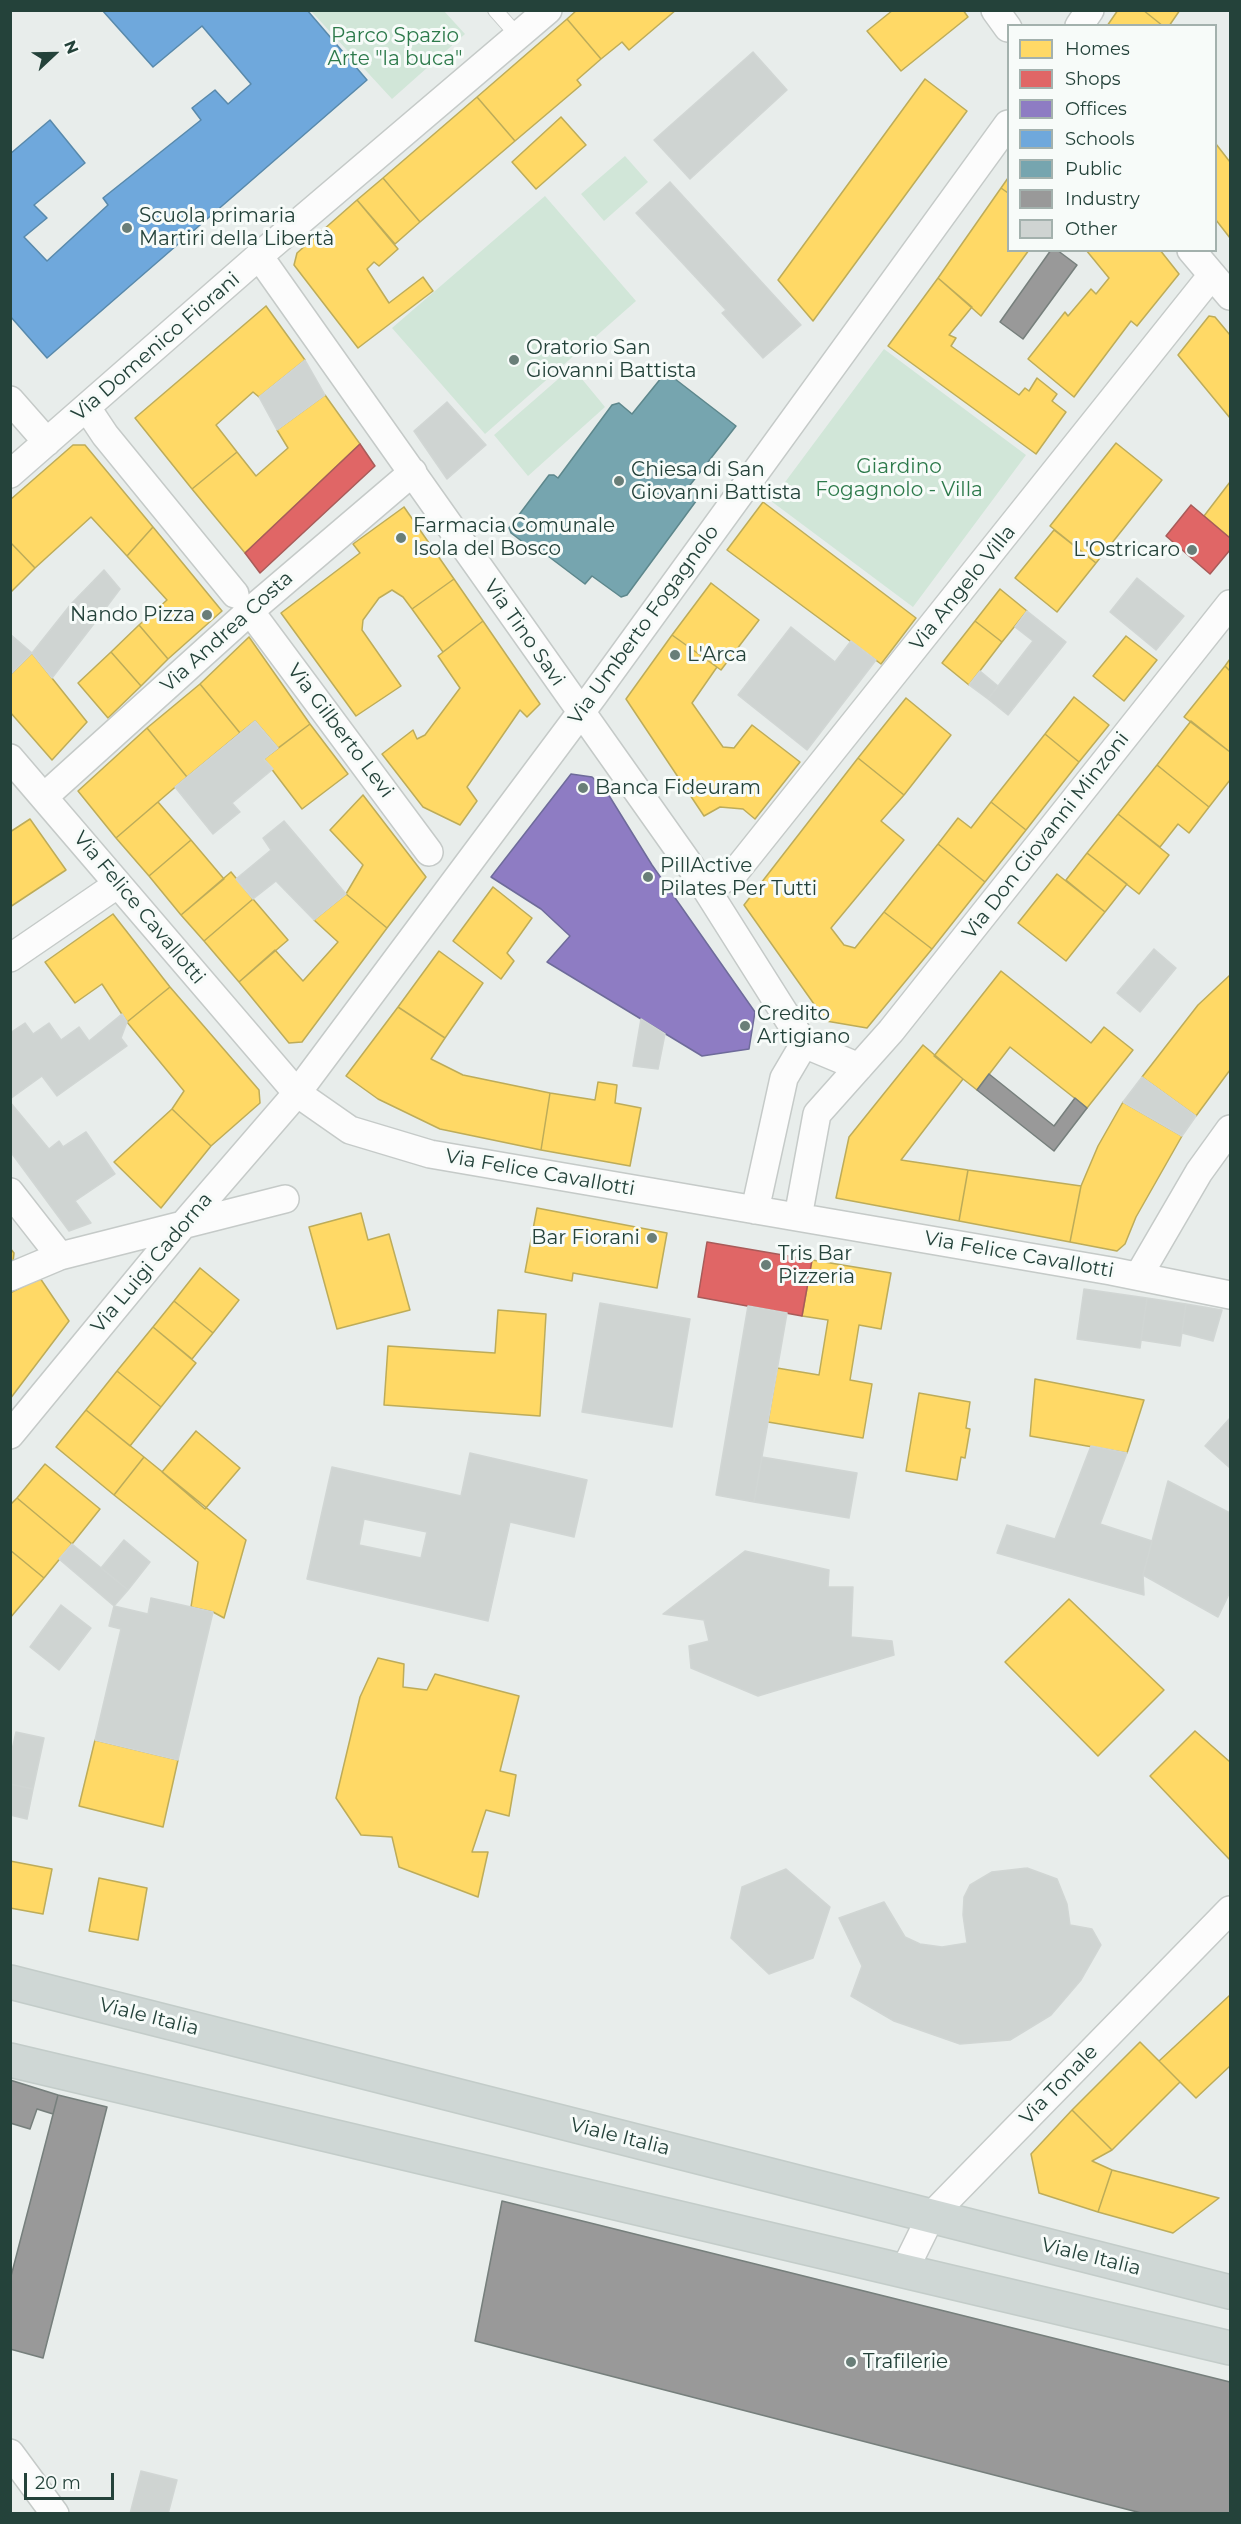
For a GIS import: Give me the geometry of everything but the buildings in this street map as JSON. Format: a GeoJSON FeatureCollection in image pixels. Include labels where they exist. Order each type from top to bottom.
{"type":"FeatureCollection","features":[{"type":"Feature","properties":{"kind":"main road","name":"Viale Italia"},"geometry":{"type":"LineString","coordinates":[[10,1982],[1230,2292]]}},
{"type":"Feature","properties":{"kind":"main road"},"geometry":{"type":"LineString","coordinates":[[10,2060],[1230,2348]]}},
{"type":"Feature","properties":{"kind":"street","name":"Via Domenico Fiorani"},"geometry":{"type":"LineString","coordinates":[[10,474],[259,256],[548,10]]}},
{"type":"Feature","properties":{"kind":"street"},"geometry":{"type":"LineString","coordinates":[[994,10],[1007,27]]}},
{"type":"Feature","properties":{"kind":"street"},"geometry":{"type":"LineString","coordinates":[[1080,24],[1090,10]]}},
{"type":"Feature","properties":{"kind":"street","name":"Via Umberto Fogagnolo"},"geometry":{"type":"LineString","coordinates":[[297,1093],[580,713],[1007,125]]}},
{"type":"Feature","properties":{"kind":"street"},"geometry":{"type":"LineString","coordinates":[[1193,252],[1230,296]]}},
{"type":"Feature","properties":{"kind":"street","name":"Via Tino Savi"},"geometry":{"type":"LineString","coordinates":[[259,256],[703,885],[804,1044]]}},
{"type":"Feature","properties":{"kind":"street","name":"Via Angelo Villa"},"geometry":{"type":"LineString","coordinates":[[703,885],[721,881],[736,871],[1212,275]]}},
{"type":"Feature","properties":{"kind":"street"},"geometry":{"type":"LineString","coordinates":[[10,400],[47,442]]}},
{"type":"Feature","properties":{"kind":"street","name":"Via Gilberto Levi"},"geometry":{"type":"LineString","coordinates":[[87,408],[105,435],[242,602],[429,852]]}},
{"type":"Feature","properties":{"kind":"street","name":"Via Andrea Costa"},"geometry":{"type":"LineString","coordinates":[[45,796],[242,602],[413,472]]}},
{"type":"Feature","properties":{"kind":"street","name":"Via Don Giovanni Minzoni"},"geometry":{"type":"LineString","coordinates":[[798,1217],[817,1114],[891,1031],[1230,604]]}},
{"type":"Feature","properties":{"kind":"street","name":"Via Felice Cavallotti"},"geometry":{"type":"LineString","coordinates":[[10,758],[45,796],[297,1093],[350,1130],[430,1154],[1139,1275],[1230,1295]]}},
{"type":"Feature","properties":{"kind":"street"},"geometry":{"type":"LineString","coordinates":[[10,958],[118,884]]}},
{"type":"Feature","properties":{"kind":"street"},"geometry":{"type":"LineString","coordinates":[[755,1210],[784,1078],[804,1044],[859,1067]]}},
{"type":"Feature","properties":{"kind":"street","name":"Via Luigi Cadorna"},"geometry":{"type":"LineString","coordinates":[[10,1436],[183,1225],[297,1093]]}},
{"type":"Feature","properties":{"kind":"street"},"geometry":{"type":"LineString","coordinates":[[1139,1275],[1199,1172],[1230,1129]]}},
{"type":"Feature","properties":{"kind":"street"},"geometry":{"type":"LineString","coordinates":[[10,1192],[60,1256]]}},
{"type":"Feature","properties":{"kind":"street"},"geometry":{"type":"LineString","coordinates":[[10,1277],[60,1256],[285,1199]]}},
{"type":"Feature","properties":{"kind":"street","name":"Via Tonale"},"geometry":{"type":"LineString","coordinates":[[904,2271],[931,2216],[1230,1910]]}},
{"type":"Feature","properties":{"kind":"street"},"geometry":{"type":"LineString","coordinates":[[10,2453],[55,2514]]}},
{"type":"Feature","properties":{"kind":"lane"},"geometry":{"type":"LineString","coordinates":[[495,10],[518,36]]}},
{"type":"Feature","properties":{"kind":"green space","name":"Parco Spazio Arte \"la buca\""},"geometry":{"type":"Polygon","coordinates":[[[311,11],[444,11],[465,34],[392,99],[311,11]]]}},
{"type":"Feature","properties":{"kind":"green space"},"geometry":{"type":"Polygon","coordinates":[[[625,156],[648,182],[604,221],[581,194],[625,156]]]}},
{"type":"Feature","properties":{"kind":"green space"},"geometry":{"type":"Polygon","coordinates":[[[545,196],[636,301],[485,434],[392,328],[545,196]]]}},
{"type":"Feature","properties":{"kind":"green space","name":"Giardino Fogagnolo - Villa"},"geometry":{"type":"Polygon","coordinates":[[[884,349],[1026,455],[913,607],[771,501],[884,349]]]}},
{"type":"Feature","properties":{"kind":"green space"},"geometry":{"type":"Polygon","coordinates":[[[572,367],[605,407],[528,476],[494,435],[572,367]]]}},
{"type":"Feature","properties":{"kind":"place","name":"Scuola primaria Martiri della Libertà"},"geometry":{"type":"Point","coordinates":[127,228]}},
{"type":"Feature","properties":{"kind":"place","name":"Oratorio San Giovanni Battista"},"geometry":{"type":"Point","coordinates":[514,360]}},
{"type":"Feature","properties":{"kind":"place","name":"Chiesa di San Giovanni Battista"},"geometry":{"type":"Point","coordinates":[619,481]}},
{"type":"Feature","properties":{"kind":"place","name":"Farmacia Comunale Isola del Bosco"},"geometry":{"type":"Point","coordinates":[401,538]}},
{"type":"Feature","properties":{"kind":"place","name":"L'Ostricaro"},"geometry":{"type":"Point","coordinates":[1192,550]}},
{"type":"Feature","properties":{"kind":"place","name":"Nando Pizza"},"geometry":{"type":"Point","coordinates":[207,615]}},
{"type":"Feature","properties":{"kind":"place","name":"L'Arca"},"geometry":{"type":"Point","coordinates":[675,655]}},
{"type":"Feature","properties":{"kind":"place","name":"Banca Fideuram"},"geometry":{"type":"Point","coordinates":[583,788]}},
{"type":"Feature","properties":{"kind":"place","name":"PillActive Pilates Per Tutti"},"geometry":{"type":"Point","coordinates":[648,877]}},
{"type":"Feature","properties":{"kind":"place","name":"Credito Artigiano"},"geometry":{"type":"Point","coordinates":[745,1026]}},
{"type":"Feature","properties":{"kind":"place","name":"Bar Fiorani"},"geometry":{"type":"Point","coordinates":[652,1238]}},
{"type":"Feature","properties":{"kind":"place","name":"Tris Bar Pizzeria"},"geometry":{"type":"Point","coordinates":[766,1265]}},
{"type":"Feature","properties":{"kind":"place","name":"Trafilerie"},"geometry":{"type":"Point","coordinates":[851,2362]}}]}
